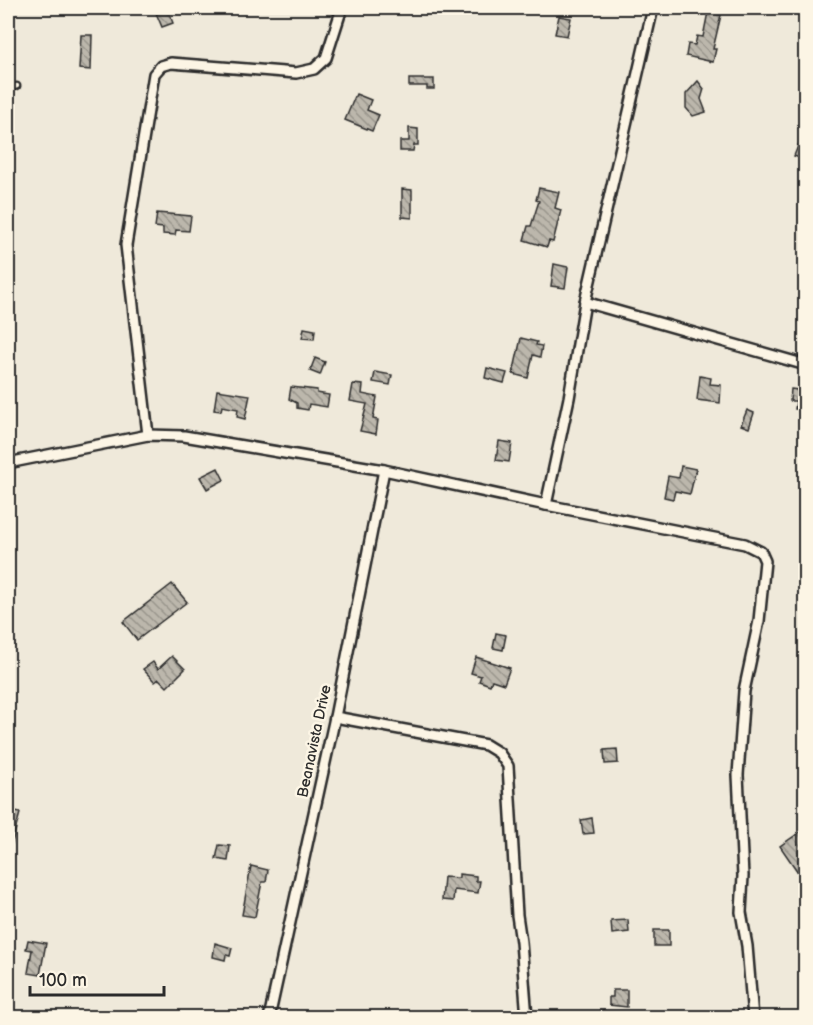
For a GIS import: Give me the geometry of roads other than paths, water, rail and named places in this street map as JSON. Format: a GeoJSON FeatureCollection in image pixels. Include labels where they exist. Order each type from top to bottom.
{"type":"FeatureCollection","features":[{"type":"Feature","properties":{"kind":"street"},"geometry":{"type":"LineString","coordinates":[[148,435],[126,245],[154,74],[161,66],[171,63],[296,73],[314,69],[326,58],[342,8]]}},
{"type":"Feature","properties":{"kind":"street"},"geometry":{"type":"LineString","coordinates":[[546,505],[569,398],[585,302],[653,8]]}},
{"type":"Feature","properties":{"kind":"street"},"geometry":{"type":"LineString","coordinates":[[585,302],[806,365]]}},
{"type":"Feature","properties":{"kind":"street"},"geometry":{"type":"LineString","coordinates":[[8,463],[148,435],[184,436],[384,470],[745,544],[761,552],[765,561],[759,621],[744,691],[738,775],[743,876],[741,912],[747,946],[753,1017]]}},
{"type":"Feature","properties":{"kind":"street","name":"Beanavista Drive"},"geometry":{"type":"LineString","coordinates":[[269,1017],[335,717],[384,470]]}},
{"type":"Feature","properties":{"kind":"street"},"geometry":{"type":"LineString","coordinates":[[335,717],[486,745],[499,753],[508,766],[517,915],[527,1017]]}},
{"type":"Feature","properties":{"kind":"lane"},"geometry":{"type":"LineString","coordinates":[[8,88],[17,86]]}}]}
